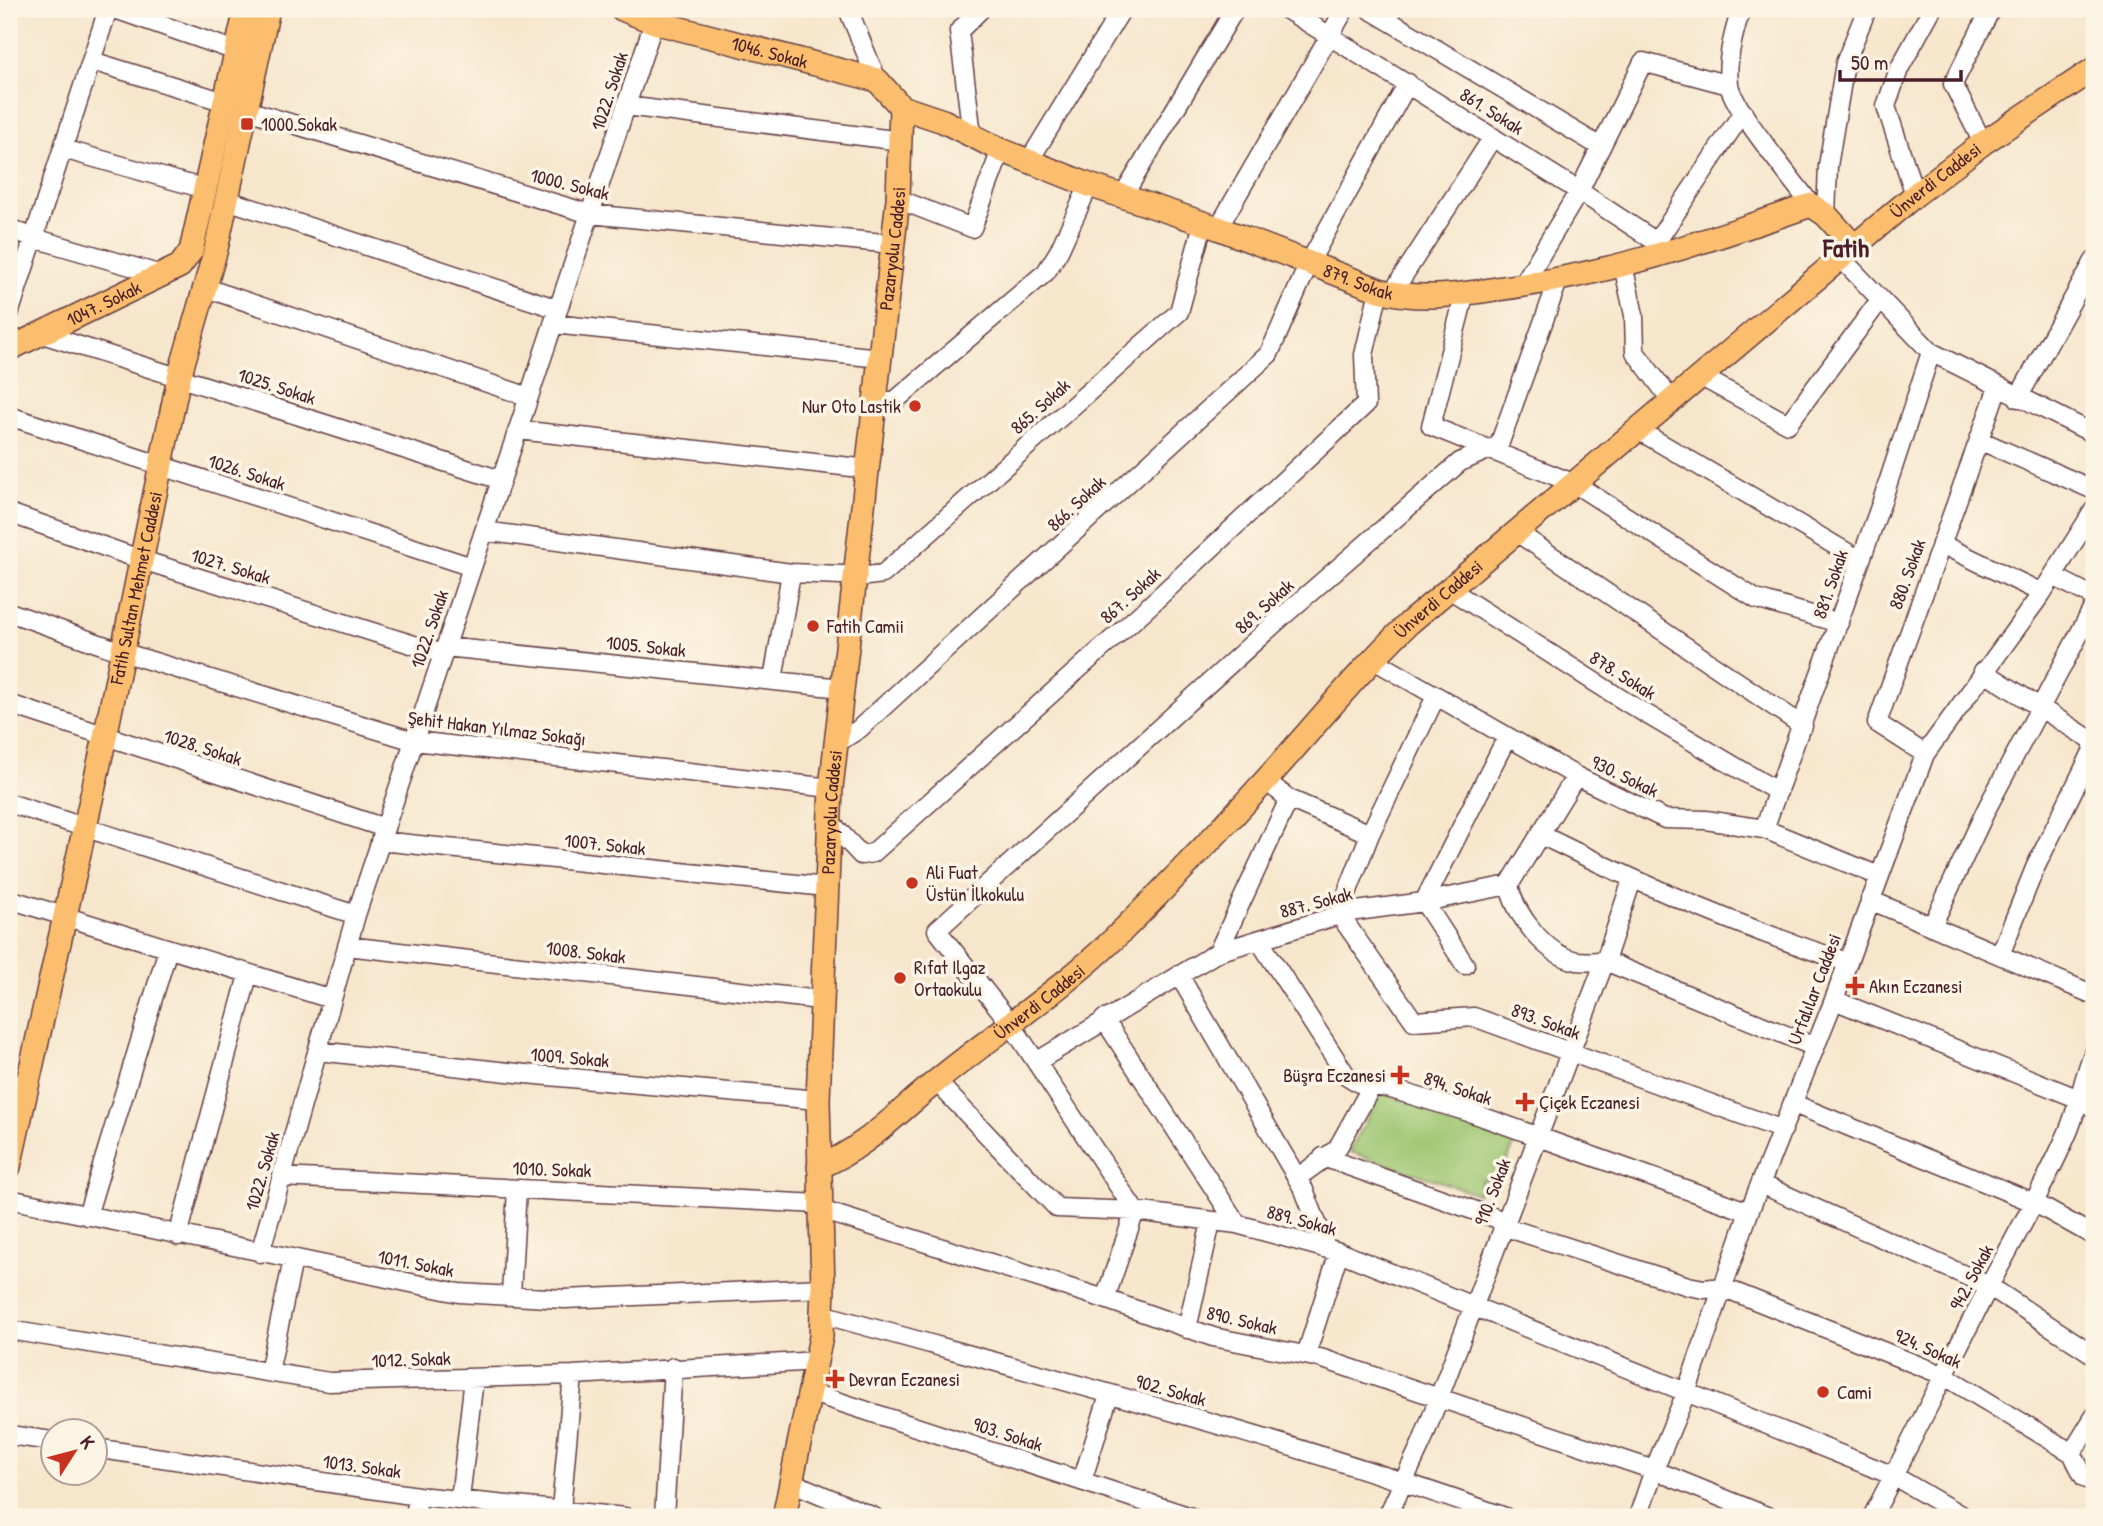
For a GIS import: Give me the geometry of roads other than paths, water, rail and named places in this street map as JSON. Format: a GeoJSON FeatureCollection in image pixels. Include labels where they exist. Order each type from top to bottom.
{"type":"FeatureCollection","features":[{"type":"Feature","properties":{"kind":"main road"},"geometry":{"type":"LineString","coordinates":[[205,189],[246,9]]}},
{"type":"Feature","properties":{"kind":"main road","name":"Fatih Sultan Mehmet Caddesi"},"geometry":{"type":"LineString","coordinates":[[9,1167],[17,1085],[64,915],[105,737],[179,377],[227,200],[268,9]]}},
{"type":"Feature","properties":{"kind":"main road","name":"1046. Sokak"},"geometry":{"type":"LineString","coordinates":[[622,9],[654,22],[877,80]]}},
{"type":"Feature","properties":{"kind":"main road","name":"Ünverdi Caddesi"},"geometry":{"type":"LineString","coordinates":[[819,1167],[850,1151],[936,1081],[1047,998],[1115,937],[1266,781],[1372,659],[1449,589],[1915,195],[1983,143],[2090,76]]}},
{"type":"Feature","properties":{"kind":"main road","name":"879. Sokak"},"geometry":{"type":"LineString","coordinates":[[877,80],[901,107],[943,121],[1001,150],[1089,185],[1211,226],[1386,292],[1410,297],[1558,281],[1623,265],[1665,247],[1819,210]]}},
{"type":"Feature","properties":{"kind":"main road","name":"Pazaryolu Caddesi"},"geometry":{"type":"LineString","coordinates":[[784,1517],[818,1360],[822,1314],[818,1100],[820,1000],[831,788],[898,200],[901,107]]}},
{"type":"Feature","properties":{"kind":"main road","name":"1047. Sokak"},"geometry":{"type":"LineString","coordinates":[[9,348],[165,276],[180,266],[191,251],[205,189]]}},
{"type":"Feature","properties":{"kind":"main road"},"geometry":{"type":"LineString","coordinates":[[1819,210],[1847,251]]}},
{"type":"Feature","properties":{"kind":"street"},"geometry":{"type":"LineString","coordinates":[[9,314],[108,9]]}},
{"type":"Feature","properties":{"kind":"street"},"geometry":{"type":"LineString","coordinates":[[115,9],[236,51]]}},
{"type":"Feature","properties":{"kind":"street"},"geometry":{"type":"LineString","coordinates":[[848,9],[877,80]]}},
{"type":"Feature","properties":{"kind":"street"},"geometry":{"type":"LineString","coordinates":[[972,135],[959,31],[981,9]]}},
{"type":"Feature","properties":{"kind":"street"},"geometry":{"type":"LineString","coordinates":[[1123,196],[1235,9]]}},
{"type":"Feature","properties":{"kind":"street","name":"861. Sokak"},"geometry":{"type":"LineString","coordinates":[[1286,9],[1330,34],[1665,247]]}},
{"type":"Feature","properties":{"kind":"street","name":"865. Sokak"},"geometry":{"type":"LineString","coordinates":[[484,531],[791,573],[855,576],[883,573],[900,561],[1179,312],[1211,226],[1345,9]]}},
{"type":"Feature","properties":{"kind":"street"},"geometry":{"type":"LineString","coordinates":[[1369,9],[1601,147]]}},
{"type":"Feature","properties":{"kind":"street"},"geometry":{"type":"LineString","coordinates":[[1741,9],[1732,36],[1729,85],[1743,112],[1819,210]]}},
{"type":"Feature","properties":{"kind":"street"},"geometry":{"type":"LineString","coordinates":[[1819,210],[1845,63],[1867,9]]}},
{"type":"Feature","properties":{"kind":"street"},"geometry":{"type":"LineString","coordinates":[[1915,195],[1886,106],[1899,69],[1932,9]]}},
{"type":"Feature","properties":{"kind":"street"},"geometry":{"type":"LineString","coordinates":[[1983,143],[1953,84],[1991,9]]}},
{"type":"Feature","properties":{"kind":"street"},"geometry":{"type":"LineString","coordinates":[[1029,161],[1116,11]]}},
{"type":"Feature","properties":{"kind":"street","name":"1022. Sokak"},"geometry":{"type":"LineString","coordinates":[[260,1254],[356,915],[654,22]]}},
{"type":"Feature","properties":{"kind":"street"},"geometry":{"type":"LineString","coordinates":[[92,61],[225,102]]}},
{"type":"Feature","properties":{"kind":"street"},"geometry":{"type":"LineString","coordinates":[[1522,286],[1579,191],[1643,62],[1729,85]]}},
{"type":"Feature","properties":{"kind":"street","name":"866. Sokak"},"geometry":{"type":"LineString","coordinates":[[834,745],[859,729],[1269,354],[1309,263],[1408,83]]}},
{"type":"Feature","properties":{"kind":"street"},"geometry":{"type":"LineString","coordinates":[[626,106],[901,141]]}},
{"type":"Feature","properties":{"kind":"street","name":"1000. Sokak"},"geometry":{"type":"LineString","coordinates":[[247,110],[590,214],[893,244]]}},
{"type":"Feature","properties":{"kind":"street"},"geometry":{"type":"LineString","coordinates":[[1665,247],[1743,112]]}},
{"type":"Feature","properties":{"kind":"street"},"geometry":{"type":"LineString","coordinates":[[1386,292],[1493,137]]}},
{"type":"Feature","properties":{"kind":"street"},"geometry":{"type":"LineString","coordinates":[[63,149],[205,189]]}},
{"type":"Feature","properties":{"kind":"street"},"geometry":{"type":"LineString","coordinates":[[898,200],[972,228],[1001,150]]}},
{"type":"Feature","properties":{"kind":"street"},"geometry":{"type":"LineString","coordinates":[[874,409],[897,398],[1046,272],[1059,251],[1089,185]]}},
{"type":"Feature","properties":{"kind":"street"},"geometry":{"type":"LineString","coordinates":[[227,200],[556,317],[880,358]]}},
{"type":"Feature","properties":{"kind":"street"},"geometry":{"type":"LineString","coordinates":[[9,228],[34,238],[165,276]]}},
{"type":"Feature","properties":{"kind":"street"},"geometry":{"type":"LineString","coordinates":[[1847,251],[1880,300],[1931,352],[2094,434]]}},
{"type":"Feature","properties":{"kind":"street"},"geometry":{"type":"LineString","coordinates":[[2018,398],[2094,261]]}},
{"type":"Feature","properties":{"kind":"street"},"geometry":{"type":"LineString","coordinates":[[1623,265],[1634,315],[1635,352],[1672,401]]}},
{"type":"Feature","properties":{"kind":"street","name":"869. Sokak"},"geometry":{"type":"LineString","coordinates":[[1011,1024],[937,930],[1275,623],[1460,462],[1499,446],[1558,281]]}},
{"type":"Feature","properties":{"kind":"street"},"geometry":{"type":"LineString","coordinates":[[204,287],[529,397]]}},
{"type":"Feature","properties":{"kind":"street","name":"867. Sokak"},"geometry":{"type":"LineString","coordinates":[[831,823],[861,855],[873,852],[1147,608],[1366,404],[1364,355],[1386,292]]}},
{"type":"Feature","properties":{"kind":"street"},"geometry":{"type":"LineString","coordinates":[[1465,293],[1431,426],[1575,484],[1756,599],[1839,623]]}},
{"type":"Feature","properties":{"kind":"street"},"geometry":{"type":"LineString","coordinates":[[1700,376],[1788,424],[1880,300]]}},
{"type":"Feature","properties":{"kind":"street","name":"1025. Sokak"},"geometry":{"type":"LineString","coordinates":[[39,333],[501,480]]}},
{"type":"Feature","properties":{"kind":"street","name":"881. Sokak"},"geometry":{"type":"LineString","coordinates":[[1764,829],[1803,726],[1931,352]]}},
{"type":"Feature","properties":{"kind":"street","name":"880. Sokak"},"geometry":{"type":"LineString","coordinates":[[1925,754],[1877,723],[1998,387]]}},
{"type":"Feature","properties":{"kind":"street","name":"1026. Sokak"},"geometry":{"type":"LineString","coordinates":[[9,416],[472,567]]}},
{"type":"Feature","properties":{"kind":"street"},"geometry":{"type":"LineString","coordinates":[[518,430],[869,469]]}},
{"type":"Feature","properties":{"kind":"street"},"geometry":{"type":"LineString","coordinates":[[1638,430],[1860,560]]}},
{"type":"Feature","properties":{"kind":"street"},"geometry":{"type":"LineString","coordinates":[[1979,440],[2094,491]]}},
{"type":"Feature","properties":{"kind":"street","name":"Urfalılar Caddesi"},"geometry":{"type":"LineString","coordinates":[[1638,1517],[1654,1469],[1686,1393],[1749,1212],[1834,1000],[1925,754],[2042,593],[2094,510]]}},
{"type":"Feature","properties":{"kind":"street","name":"1027. Sokak"},"geometry":{"type":"LineString","coordinates":[[9,513],[142,560],[444,651]]}},
{"type":"Feature","properties":{"kind":"street"},"geometry":{"type":"LineString","coordinates":[[1518,533],[1803,726]]}},
{"type":"Feature","properties":{"kind":"street"},"geometry":{"type":"LineString","coordinates":[[1941,544],[2042,593]]}},
{"type":"Feature","properties":{"kind":"street"},"geometry":{"type":"LineString","coordinates":[[773,680],[791,573]]}},
{"type":"Feature","properties":{"kind":"street"},"geometry":{"type":"LineString","coordinates":[[2053,576],[2094,597]]}},
{"type":"Feature","properties":{"kind":"street","name":"878. Sokak"},"geometry":{"type":"LineString","coordinates":[[1449,589],[1626,702],[1778,792]]}},
{"type":"Feature","properties":{"kind":"street"},"geometry":{"type":"LineString","coordinates":[[1932,926],[1987,808],[2094,606]]}},
{"type":"Feature","properties":{"kind":"street","name":"Şehit Hakan Yılmaz Sokağı"},"geometry":{"type":"LineString","coordinates":[[9,612],[122,652],[414,741],[831,788]]}},
{"type":"Feature","properties":{"kind":"street","name":"1005. Sokak"},"geometry":{"type":"LineString","coordinates":[[444,651],[842,688]]}},
{"type":"Feature","properties":{"kind":"street","name":"930. Sokak"},"geometry":{"type":"LineString","coordinates":[[1372,659],[1576,776],[1665,819],[1706,820],[1764,829],[1879,876]]}},
{"type":"Feature","properties":{"kind":"street"},"geometry":{"type":"LineString","coordinates":[[1983,671],[2094,742]]}},
{"type":"Feature","properties":{"kind":"street"},"geometry":{"type":"LineString","coordinates":[[1339,914],[1370,834],[1436,696]]}},
{"type":"Feature","properties":{"kind":"street","name":"1028. Sokak"},"geometry":{"type":"LineString","coordinates":[[9,704],[383,834]]}},
{"type":"Feature","properties":{"kind":"street"},"geometry":{"type":"LineString","coordinates":[[1465,965],[1424,902],[1507,737]]}},
{"type":"Feature","properties":{"kind":"street"},"geometry":{"type":"LineString","coordinates":[[2000,955],[2035,867],[2094,748]]}},
{"type":"Feature","properties":{"kind":"street"},"geometry":{"type":"LineString","coordinates":[[1576,776],[1509,886],[1513,903],[1553,949],[1575,961],[1605,961],[1815,1047]]}},
{"type":"Feature","properties":{"kind":"street"},"geometry":{"type":"LineString","coordinates":[[1266,781],[1289,799],[1370,834]]}},
{"type":"Feature","properties":{"kind":"street"},"geometry":{"type":"LineString","coordinates":[[1218,952],[1289,799]]}},
{"type":"Feature","properties":{"kind":"street"},"geometry":{"type":"LineString","coordinates":[[9,803],[356,915]]}},
{"type":"Feature","properties":{"kind":"street","name":"1007. Sokak"},"geometry":{"type":"LineString","coordinates":[[383,834],[826,887]]}},
{"type":"Feature","properties":{"kind":"street"},"geometry":{"type":"LineString","coordinates":[[1541,835],[1632,880],[1786,942],[1847,962]]}},
{"type":"Feature","properties":{"kind":"street","name":"910. Sokak"},"geometry":{"type":"LineString","coordinates":[[1387,1517],[1439,1396],[1535,1137],[1605,961],[1632,880]]}},
{"type":"Feature","properties":{"kind":"street","name":"887. Sokak"},"geometry":{"type":"LineString","coordinates":[[1036,1062],[1218,952],[1339,914],[1509,886]]}},
{"type":"Feature","properties":{"kind":"street"},"geometry":{"type":"LineString","coordinates":[[9,899],[331,999]]}},
{"type":"Feature","properties":{"kind":"street"},"geometry":{"type":"LineString","coordinates":[[1870,900],[2094,995]]}},
{"type":"Feature","properties":{"kind":"street","name":"893. Sokak"},"geometry":{"type":"LineString","coordinates":[[1339,914],[1414,1021],[1474,1017],[1783,1130]]}},
{"type":"Feature","properties":{"kind":"street","name":"894. Sokak"},"geometry":{"type":"LineString","coordinates":[[1259,940],[1346,1075],[1359,1083],[1373,1084],[1472,1113],[1749,1212]]}},
{"type":"Feature","properties":{"kind":"street","name":"1008. Sokak"},"geometry":{"type":"LineString","coordinates":[[347,946],[820,1000]]}},
{"type":"Feature","properties":{"kind":"street"},"geometry":{"type":"LineString","coordinates":[[88,1216],[168,949]]}},
{"type":"Feature","properties":{"kind":"street"},"geometry":{"type":"LineString","coordinates":[[178,1236],[248,975]]}},
{"type":"Feature","properties":{"kind":"street"},"geometry":{"type":"LineString","coordinates":[[1179,975],[1297,1178],[1324,1241],[1331,1250],[1306,1355]]}},
{"type":"Feature","properties":{"kind":"street"},"geometry":{"type":"LineString","coordinates":[[1834,1000],[2087,1104]]}},
{"type":"Feature","properties":{"kind":"street"},"geometry":{"type":"LineString","coordinates":[[1104,1019],[1237,1224]]}},
{"type":"Feature","properties":{"kind":"street"},"geometry":{"type":"LineString","coordinates":[[1011,1024],[1135,1211],[1105,1299]]}},
{"type":"Feature","properties":{"kind":"street","name":"1009. Sokak"},"geometry":{"type":"LineString","coordinates":[[318,1051],[526,1074],[818,1100]]}},
{"type":"Feature","properties":{"kind":"street","name":"942. Sokak"},"geometry":{"type":"LineString","coordinates":[[1872,1517],[1989,1286],[2035,1203],[2068,1131],[2087,1104],[2081,1085],[2094,1051]]}},
{"type":"Feature","properties":{"kind":"street","name":"889. Sokak"},"geometry":{"type":"LineString","coordinates":[[936,1081],[1057,1208],[1135,1211],[1237,1224],[1331,1250],[1473,1304],[1894,1476],[1964,1517]]}},
{"type":"Feature","properties":{"kind":"street"},"geometry":{"type":"LineString","coordinates":[[1297,1178],[1337,1149],[1373,1084]]}},
{"type":"Feature","properties":{"kind":"street"},"geometry":{"type":"LineString","coordinates":[[1794,1104],[2035,1203],[2094,1236]]}},
{"type":"Feature","properties":{"kind":"street","name":"924. Sokak"},"geometry":{"type":"LineString","coordinates":[[1323,1157],[1503,1224],[1688,1286],[1704,1289],[1722,1287],[1945,1376],[2073,1453],[2084,1477],[2094,1483]]}},
{"type":"Feature","properties":{"kind":"street","name":"1010. Sokak"},"geometry":{"type":"LineString","coordinates":[[282,1177],[821,1207]]}},
{"type":"Feature","properties":{"kind":"street"},"geometry":{"type":"LineString","coordinates":[[1761,1184],[1989,1286],[2094,1354]]}},
{"type":"Feature","properties":{"kind":"street"},"geometry":{"type":"LineString","coordinates":[[511,1295],[517,1189]]}},
{"type":"Feature","properties":{"kind":"street","name":"1011. Sokak"},"geometry":{"type":"LineString","coordinates":[[9,1199],[260,1254],[459,1293],[564,1299],[823,1288]]}},
{"type":"Feature","properties":{"kind":"street","name":"890. Sokak"},"geometry":{"type":"LineString","coordinates":[[821,1207],[1105,1299],[1187,1329],[1306,1355],[1439,1396],[1654,1469],[1769,1517]]}},
{"type":"Feature","properties":{"kind":"street"},"geometry":{"type":"LineString","coordinates":[[1187,1329],[1212,1222]]}},
{"type":"Feature","properties":{"kind":"street"},"geometry":{"type":"LineString","coordinates":[[269,1372],[293,1260]]}},
{"type":"Feature","properties":{"kind":"street","name":"902. Sokak"},"geometry":{"type":"LineString","coordinates":[[822,1314],[1404,1481],[1505,1517]]}},
{"type":"Feature","properties":{"kind":"street","name":"1012. Sokak"},"geometry":{"type":"LineString","coordinates":[[9,1330],[329,1382],[573,1375],[818,1360]]}},
{"type":"Feature","properties":{"kind":"street"},"geometry":{"type":"LineString","coordinates":[[664,1517],[673,1367]]}},
{"type":"Feature","properties":{"kind":"street"},"geometry":{"type":"LineString","coordinates":[[561,1510],[573,1375]]}},
{"type":"Feature","properties":{"kind":"street"},"geometry":{"type":"LineString","coordinates":[[460,1499],[474,1378]]}},
{"type":"Feature","properties":{"kind":"street","name":"903. Sokak"},"geometry":{"type":"LineString","coordinates":[[812,1392],[1191,1517]]}},
{"type":"Feature","properties":{"kind":"street"},"geometry":{"type":"LineString","coordinates":[[1082,1480],[1109,1395]]}},
{"type":"Feature","properties":{"kind":"street"},"geometry":{"type":"LineString","coordinates":[[2073,1453],[2094,1417]]}},
{"type":"Feature","properties":{"kind":"street"},"geometry":{"type":"LineString","coordinates":[[9,1435],[38,1439]]}},
{"type":"Feature","properties":{"kind":"street","name":"1013. Sokak"},"geometry":{"type":"LineString","coordinates":[[108,1449],[418,1496],[625,1517]]}},
{"type":"Feature","properties":{"kind":"street"},"geometry":{"type":"LineString","coordinates":[[791,1482],[874,1517]]}},
{"type":"Feature","properties":{"kind":"street"},"geometry":{"type":"LineString","coordinates":[[415,1517],[418,1496]]}},
{"type":"Feature","properties":{"kind":"place","name":"1000.Sokak"},"geometry":{"type":"Point","coordinates":[247,124]}},
{"type":"Feature","properties":{"kind":"place","name":"Nur Oto Lastik"},"geometry":{"type":"Point","coordinates":[915,406]}},
{"type":"Feature","properties":{"kind":"place","name":"Fatih Camii"},"geometry":{"type":"Point","coordinates":[813,626]}},
{"type":"Feature","properties":{"kind":"place","name":"Ali Fuat Üstün İlkokulu"},"geometry":{"type":"Point","coordinates":[912,883]}},
{"type":"Feature","properties":{"kind":"place","name":"Rıfat Ilgaz Ortaokulu"},"geometry":{"type":"Point","coordinates":[900,978]}},
{"type":"Feature","properties":{"kind":"place","name":"Akın Eczanesi"},"geometry":{"type":"Point","coordinates":[1855,986]}},
{"type":"Feature","properties":{"kind":"place","name":"Büşra Eczanesi"},"geometry":{"type":"Point","coordinates":[1400,1075]}},
{"type":"Feature","properties":{"kind":"place","name":"Çiçek Eczanesi"},"geometry":{"type":"Point","coordinates":[1525,1102]}},
{"type":"Feature","properties":{"kind":"place","name":"Devran Eczanesi"},"geometry":{"type":"Point","coordinates":[835,1379]}},
{"type":"Feature","properties":{"kind":"place","name":"Cami"},"geometry":{"type":"Point","coordinates":[1823,1392]}},
{"type":"Feature","properties":{"kind":"district","name":"Fatih"},"geometry":{"type":"Point","coordinates":[1846,248]}}]}
